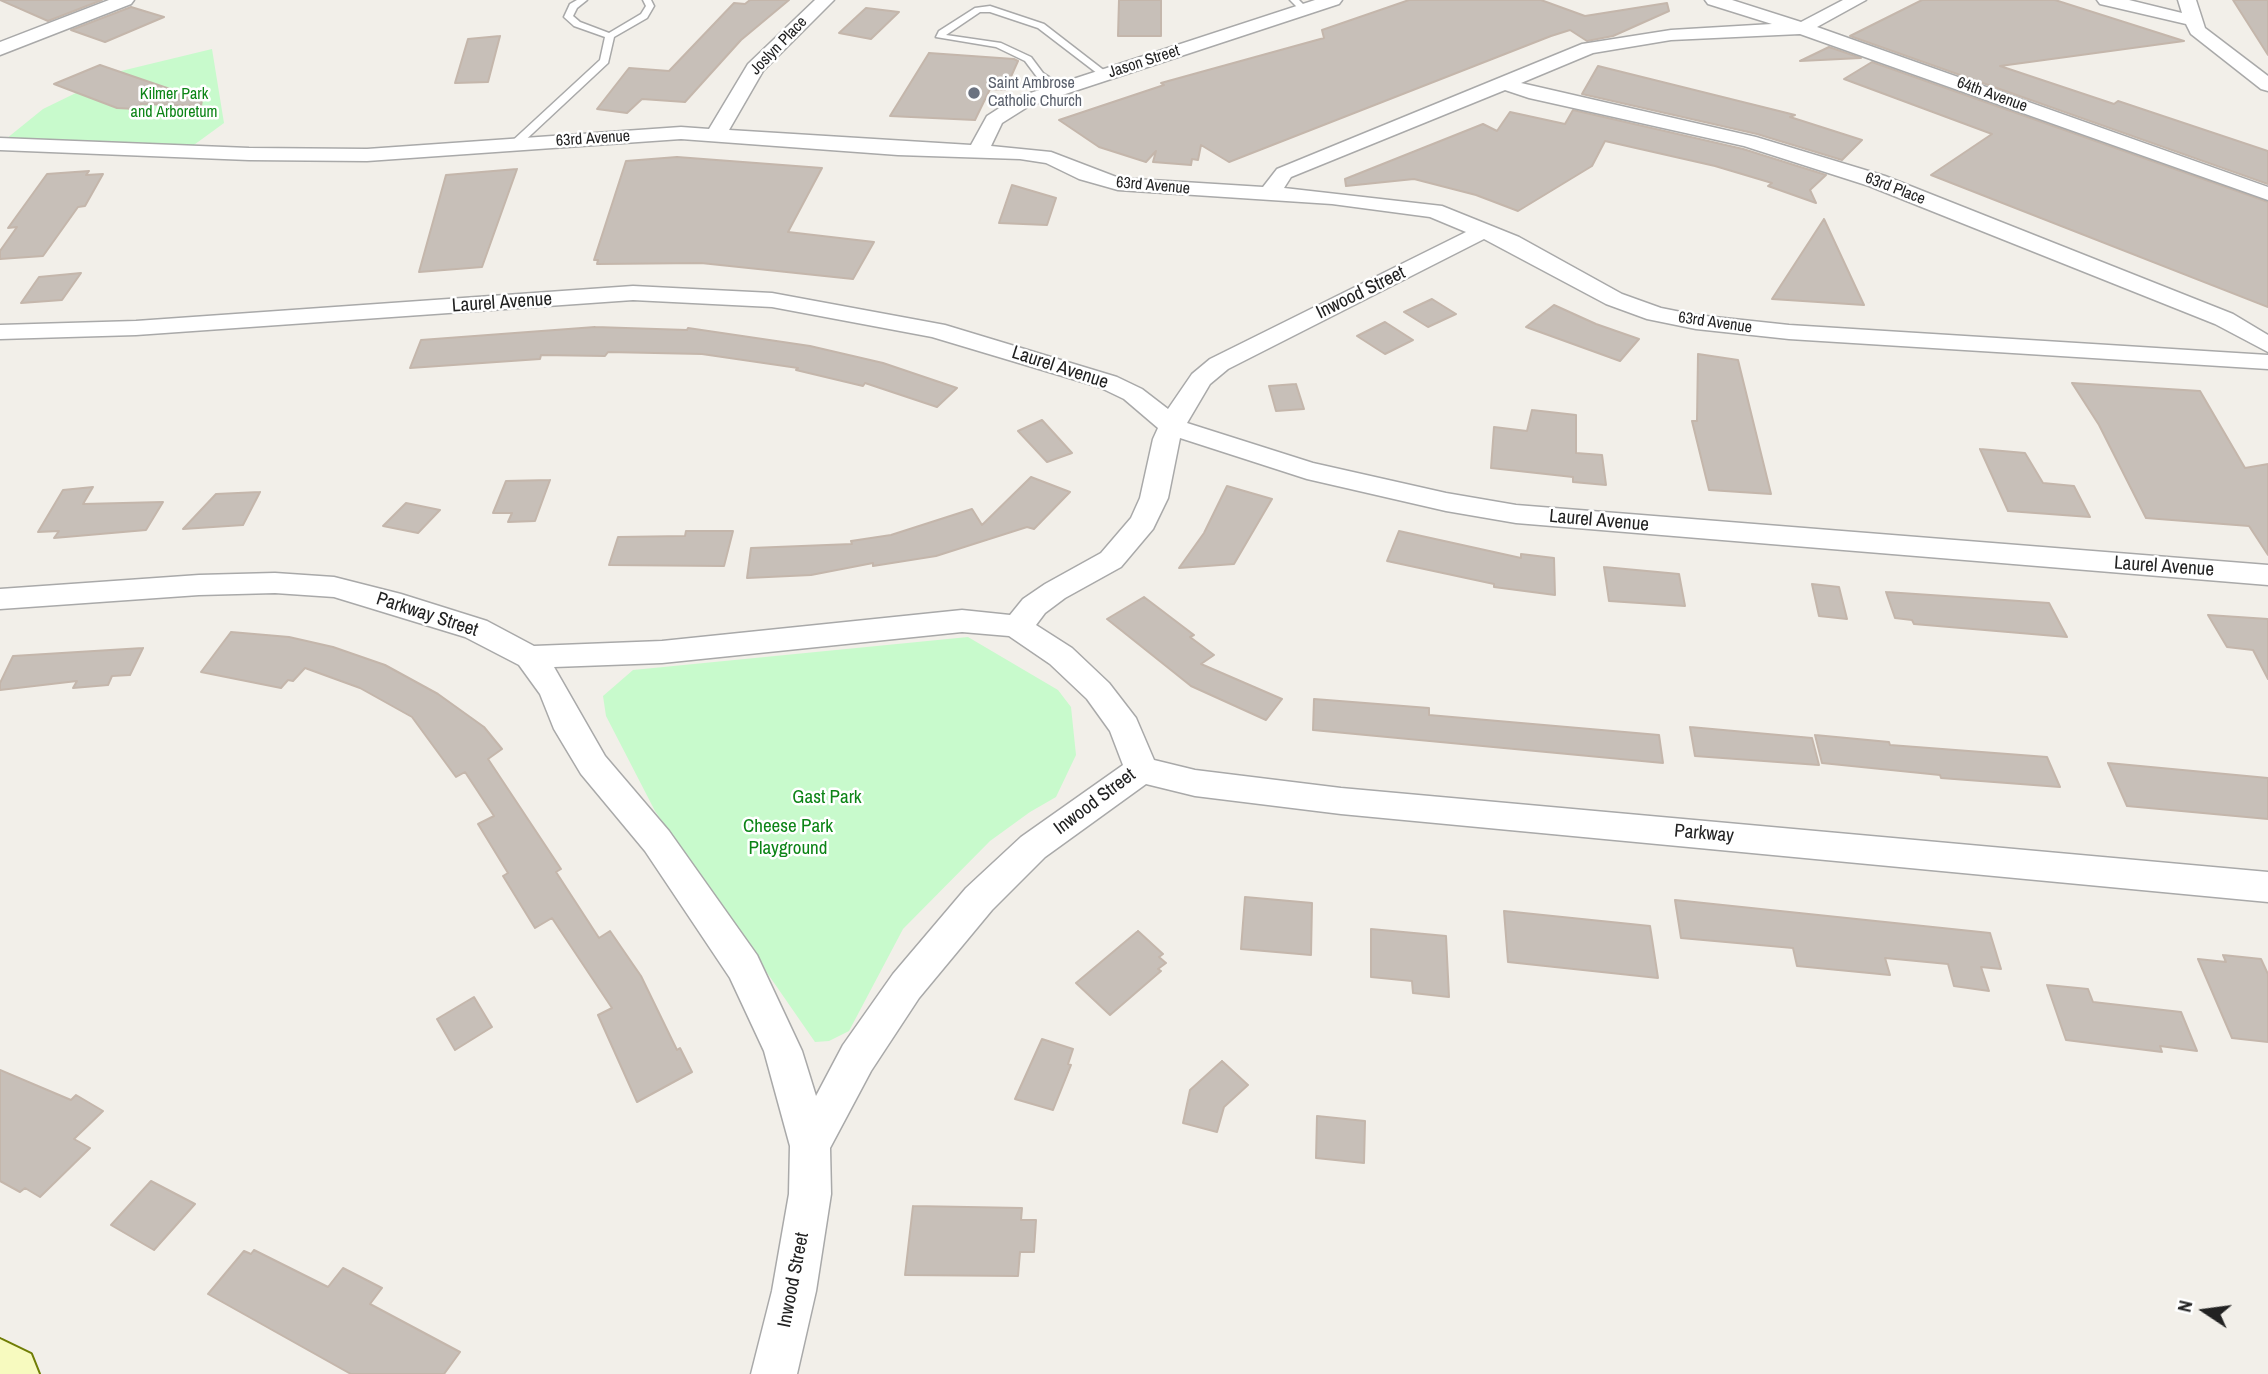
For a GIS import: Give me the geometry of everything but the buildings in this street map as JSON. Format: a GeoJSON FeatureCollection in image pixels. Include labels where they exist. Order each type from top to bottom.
{"type":"FeatureCollection","features":[{"type":"Feature","properties":{"kind":"street"},"geometry":{"type":"LineString","coordinates":[[0,49],[125,0]]}},
{"type":"Feature","properties":{"kind":"street","name":"Joslyn Place"},"geometry":{"type":"LineString","coordinates":[[717,133],[755,68],[825,0]]}},
{"type":"Feature","properties":{"kind":"street","name":"Jason Street"},"geometry":{"type":"LineString","coordinates":[[977,153],[990,126],[1006,110],[1299,5],[1333,0]]}},
{"type":"Feature","properties":{"kind":"street","name":"64th Avenue"},"geometry":{"type":"LineString","coordinates":[[1714,0],[1802,28],[2268,194]]}},
{"type":"Feature","properties":{"kind":"street"},"geometry":{"type":"LineString","coordinates":[[1272,195],[1274,185],[1284,173],[1543,65],[1610,43],[1739,29],[1802,28],[1857,0]]}},
{"type":"Feature","properties":{"kind":"street"},"geometry":{"type":"LineString","coordinates":[[2106,0],[2191,20]]}},
{"type":"Feature","properties":{"kind":"street"},"geometry":{"type":"LineString","coordinates":[[2187,0],[2191,20],[2211,43],[2268,85]]}},
{"type":"Feature","properties":{"kind":"street"},"geometry":{"type":"LineString","coordinates":[[0,29],[38,34]]}},
{"type":"Feature","properties":{"kind":"street","name":"63rd Place"},"geometry":{"type":"LineString","coordinates":[[1505,83],[1530,92],[1749,141],[1877,181],[2224,319],[2268,345]]}},
{"type":"Feature","properties":{"kind":"street","name":"63rd Avenue"},"geometry":{"type":"LineString","coordinates":[[9,144],[312,155],[717,133],[977,153],[1039,155],[1118,184],[1332,198],[1408,206],[1459,218],[1614,299],[1656,314],[1696,322],[1789,332],[2268,362]]}},
{"type":"Feature","properties":{"kind":"street"},"geometry":{"type":"LineString","coordinates":[[0,166],[9,144]]}},
{"type":"Feature","properties":{"kind":"street","name":"Inwood Street"},"geometry":{"type":"LineString","coordinates":[[775,1374],[794,1291],[810,1194],[810,1146],[857,1058],[899,996],[979,899],[1033,847],[1141,770],[1125,727],[1098,691],[1061,656],[1017,626],[1034,606],[1055,591],[1111,560],[1143,522],[1154,498],[1161,456],[1185,401],[1201,379],[1219,364],[1484,230]]}},
{"type":"Feature","properties":{"kind":"street","name":"Laurel Avenue"},"geometry":{"type":"LineString","coordinates":[[0,332],[136,328],[633,293],[772,300],[936,330],[1108,382],[1133,394],[1173,427],[1307,470],[1372,487],[1516,514],[2268,575]]}},
{"type":"Feature","properties":{"kind":"street","name":"Parkway Street"},"geometry":{"type":"LineString","coordinates":[[0,599],[199,584],[275,583],[334,587],[390,601],[476,629],[530,657],[662,652],[962,621],[1017,626]]}},
{"type":"Feature","properties":{"kind":"street"},"geometry":{"type":"LineString","coordinates":[[530,657],[554,690],[570,729],[593,765],[657,841],[744,967],[783,1051],[810,1146]]}},
{"type":"Feature","properties":{"kind":"street","name":"Parkway"},"geometry":{"type":"LineString","coordinates":[[1141,770],[1195,783],[1329,799],[2268,887]]}},
{"type":"Feature","properties":{"kind":"street"},"geometry":{"type":"LineString","coordinates":[[0,1367],[11,1374]]}},
{"type":"Feature","properties":{"kind":"lane"},"geometry":{"type":"LineString","coordinates":[[583,0],[573,6],[568,17],[577,24],[610,36]]}},
{"type":"Feature","properties":{"kind":"lane"},"geometry":{"type":"LineString","coordinates":[[514,145],[591,76],[604,61],[610,36],[644,16],[650,6],[647,0]]}},
{"type":"Feature","properties":{"kind":"lane"},"geometry":{"type":"LineString","coordinates":[[1061,89],[1040,75],[1028,59],[998,45],[941,37],[942,33],[978,10],[999,11],[1041,26],[1105,75]]}},
{"type":"Feature","properties":{"kind":"green space","name":"Kilmer Park and Arboretum"},"geometry":{"type":"Polygon","coordinates":[[[212,49],[224,123],[187,150],[1,143],[43,109],[121,71],[212,49]]]}},
{"type":"Feature","properties":{"kind":"green space","name":"Gast Park"},"geometry":{"type":"Polygon","coordinates":[[[968,637],[1058,690],[1071,707],[1076,755],[1056,797],[990,841],[903,929],[849,1031],[829,1041],[815,1042],[655,811],[606,716],[603,696],[633,670],[968,637]]]}},
{"type":"Feature","properties":{"kind":"place","name":"Saint Ambrose Catholic Church"},"geometry":{"type":"Point","coordinates":[974,93]}},
{"type":"Feature","properties":{"kind":"park label","name":"Cheese Park Playground"},"geometry":{"type":"Point","coordinates":[788,838]}}]}
